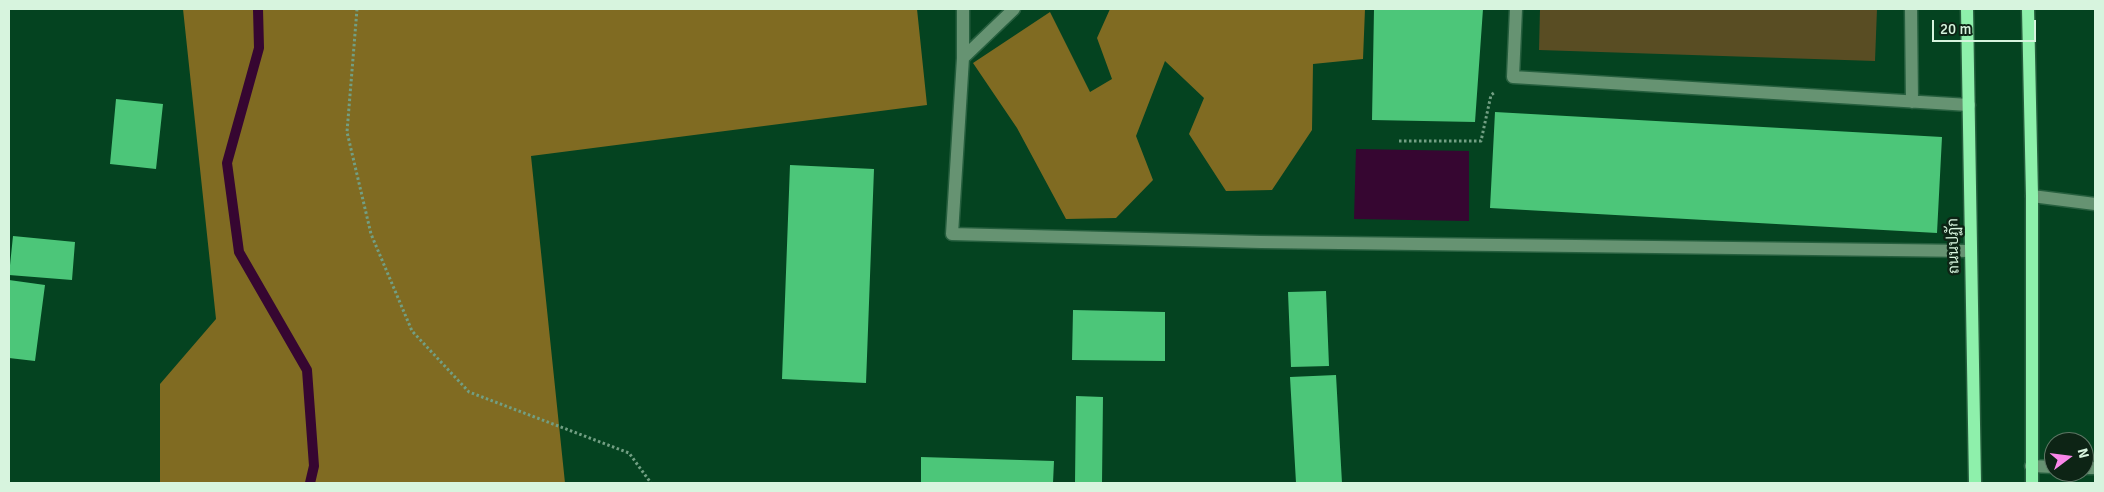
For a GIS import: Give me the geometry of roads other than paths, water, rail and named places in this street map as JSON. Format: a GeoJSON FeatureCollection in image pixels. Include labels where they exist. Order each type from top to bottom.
{"type":"FeatureCollection","features":[{"type":"Feature","properties":{"kind":"main road","name":"ถนนปฏัก"},"geometry":{"type":"LineString","coordinates":[[1967,9],[1974,483]]}},
{"type":"Feature","properties":{"kind":"main road"},"geometry":{"type":"LineString","coordinates":[[2028,9],[2032,196],[2032,483]]}},
{"type":"Feature","properties":{"kind":"street"},"geometry":{"type":"LineString","coordinates":[[963,9],[963,58],[952,234],[1261,242],[1970,251]]}},
{"type":"Feature","properties":{"kind":"street"},"geometry":{"type":"LineString","coordinates":[[963,58],[1014,9]]}},
{"type":"Feature","properties":{"kind":"street"},"geometry":{"type":"LineString","coordinates":[[1516,9],[1513,77],[1969,105]]}},
{"type":"Feature","properties":{"kind":"street"},"geometry":{"type":"LineString","coordinates":[[1911,9],[1912,102]]}},
{"type":"Feature","properties":{"kind":"street"},"geometry":{"type":"LineString","coordinates":[[2032,196],[2095,204]]}},
{"type":"Feature","properties":{"kind":"street"},"geometry":{"type":"LineString","coordinates":[[2031,466],[2044,466]]}},
{"type":"Feature","properties":{"kind":"waterway"},"geometry":{"type":"LineString","coordinates":[[258,9],[259,48],[227,163],[239,252],[307,370],[314,466],[310,483]]}}]}
